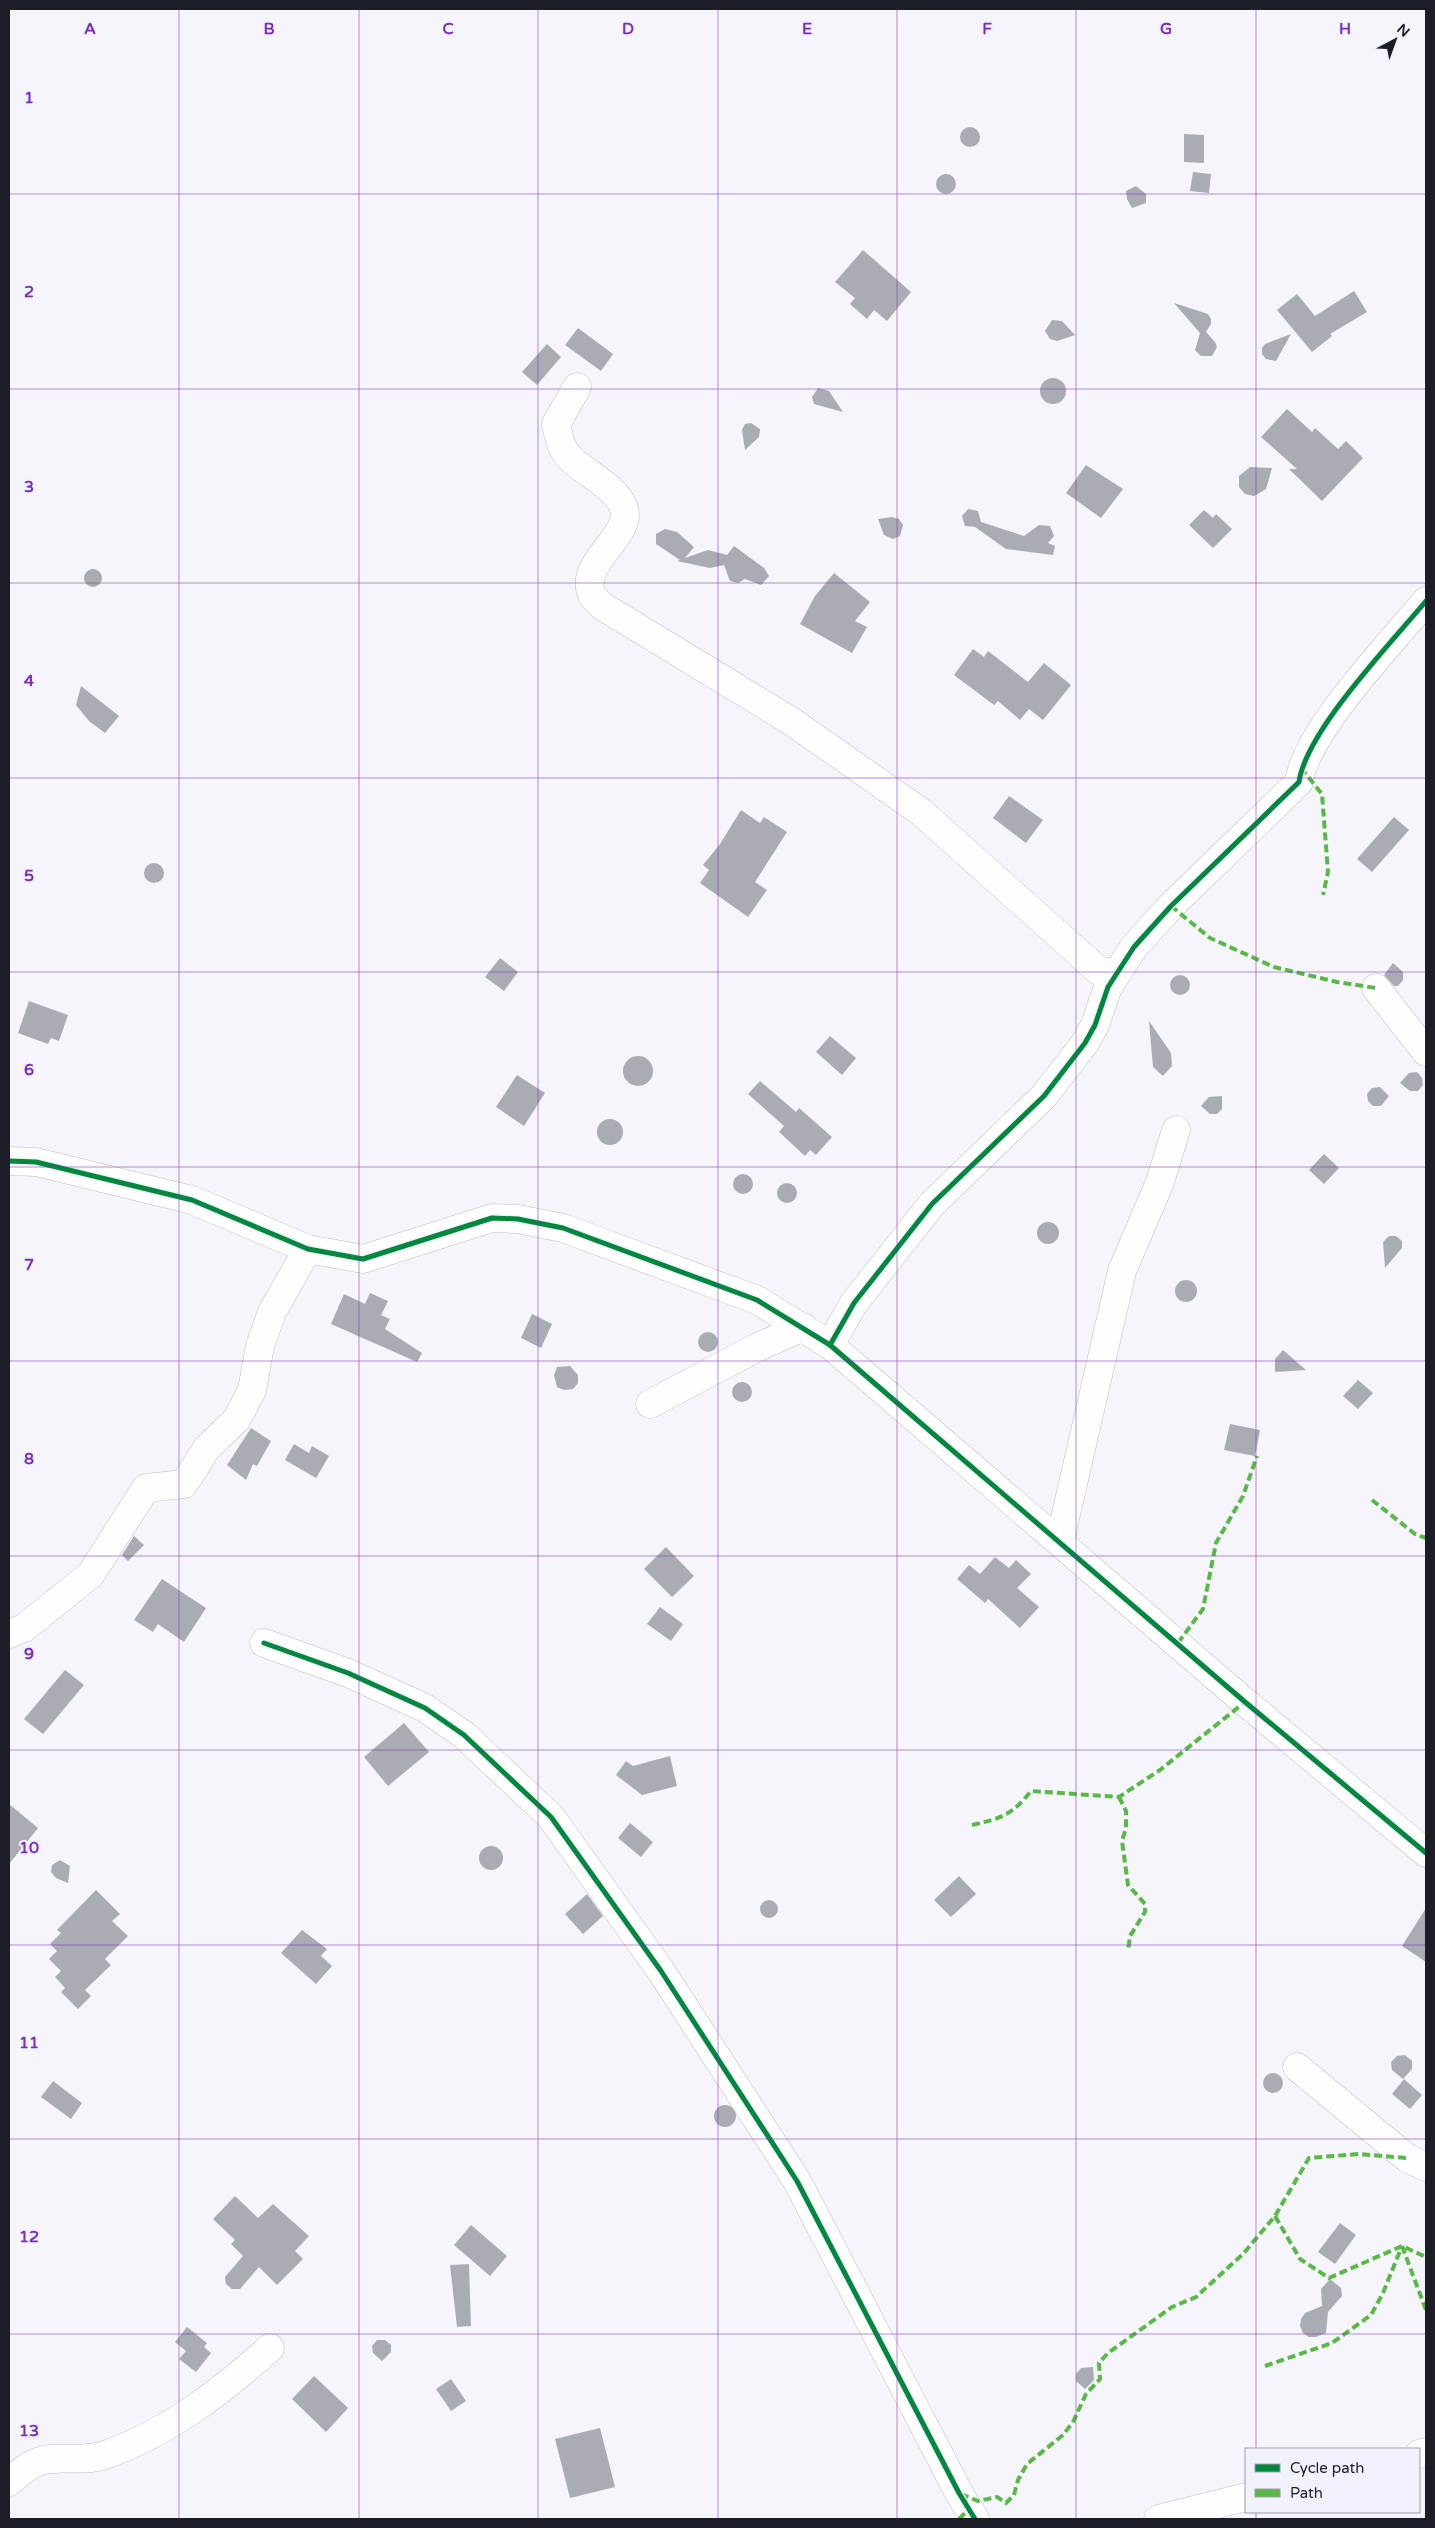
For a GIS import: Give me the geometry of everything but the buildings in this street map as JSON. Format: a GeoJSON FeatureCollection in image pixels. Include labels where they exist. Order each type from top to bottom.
{"type":"FeatureCollection","features":[{"type":"Feature","properties":{"kind":"street"},"geometry":{"type":"LineString","coordinates":[[577,387],[556,424],[562,448],[570,459],[610,490],[623,503],[625,516],[619,531],[598,559],[591,576],[592,594],[602,606],[791,721],[921,812],[1099,971],[1116,973]]}},
{"type":"Feature","properties":{"kind":"street"},"geometry":{"type":"LineString","coordinates":[[830,1345],[854,1303],[932,1204],[1044,1096],[1085,1043],[1116,973],[1134,947],[1171,906],[1299,782],[1301,768],[1316,740],[1353,687],[1426,601]]}},
{"type":"Feature","properties":{"kind":"street"},"geometry":{"type":"LineString","coordinates":[[1376,988],[1426,1052]]}},
{"type":"Feature","properties":{"kind":"street"},"geometry":{"type":"LineString","coordinates":[[1060,1540],[1122,1271],[1160,1182],[1176,1130]]}},
{"type":"Feature","properties":{"kind":"street"},"geometry":{"type":"LineString","coordinates":[[9,1161],[36,1162],[192,1200],[308,1249],[363,1259],[492,1218],[518,1219],[563,1228],[711,1281],[757,1300],[830,1345],[1060,1540],[1245,1702],[1426,1853]]}},
{"type":"Feature","properties":{"kind":"street"},"geometry":{"type":"LineString","coordinates":[[9,1634],[24,1628],[91,1574],[146,1488],[184,1484],[207,1448],[238,1419],[252,1390],[260,1346],[272,1312],[308,1249]]}},
{"type":"Feature","properties":{"kind":"street"},"geometry":{"type":"LineString","coordinates":[[650,1404],[758,1347],[803,1327]]}},
{"type":"Feature","properties":{"kind":"street"},"geometry":{"type":"LineString","coordinates":[[264,1643],[348,1673],[425,1708],[464,1735],[551,1818],[661,1971],[797,2181],[954,2484],[975,2519]]}},
{"type":"Feature","properties":{"kind":"street"},"geometry":{"type":"LineString","coordinates":[[1297,2067],[1407,2158],[1426,2167]]}},
{"type":"Feature","properties":{"kind":"street"},"geometry":{"type":"LineString","coordinates":[[9,2482],[27,2467],[42,2460],[86,2460],[108,2454],[173,2424],[223,2390],[270,2348]]}},
{"type":"Feature","properties":{"kind":"street"},"geometry":{"type":"LineString","coordinates":[[1158,2519],[1245,2497]]}},
{"type":"Feature","properties":{"kind":"marked path"},"geometry":{"type":"LineString","coordinates":[[1301,768],[1322,794],[1328,872],[1323,895]]}},
{"type":"Feature","properties":{"kind":"marked path"},"geometry":{"type":"LineString","coordinates":[[1171,906],[1210,938],[1274,967],[1337,982],[1376,988]]}},
{"type":"Feature","properties":{"kind":"marked path"},"geometry":{"type":"LineString","coordinates":[[1178,1643],[1203,1609],[1216,1543],[1243,1496],[1257,1456]]}},
{"type":"Feature","properties":{"kind":"marked path"},"geometry":{"type":"LineString","coordinates":[[1372,1500],[1415,1534],[1426,1538]]}},
{"type":"Feature","properties":{"kind":"marked path"},"geometry":{"type":"LineString","coordinates":[[972,1825],[1006,1814],[1018,1805],[1031,1791],[1119,1797],[1160,1770],[1245,1702]]}},
{"type":"Feature","properties":{"kind":"marked path"},"geometry":{"type":"LineString","coordinates":[[1119,1797],[1126,1811],[1126,1828],[1122,1841],[1128,1885],[1145,1904],[1145,1912],[1130,1936],[1128,1951]]}},
{"type":"Feature","properties":{"kind":"marked path"},"geometry":{"type":"LineString","coordinates":[[961,2494],[978,2501],[997,2497],[1006,2503],[1014,2495],[1018,2480],[1027,2464],[1063,2435],[1073,2422],[1086,2394],[1100,2379],[1099,2363],[1108,2353],[1172,2307],[1196,2297],[1243,2254],[1275,2216],[1309,2158],[1358,2154],[1407,2158]]}},
{"type":"Feature","properties":{"kind":"marked path"},"geometry":{"type":"LineString","coordinates":[[1275,2216],[1300,2259],[1329,2278],[1402,2246],[1426,2257]]}},
{"type":"Feature","properties":{"kind":"marked path"},"geometry":{"type":"LineString","coordinates":[[1402,2246],[1426,2310]]}},
{"type":"Feature","properties":{"kind":"marked path"},"geometry":{"type":"LineString","coordinates":[[1265,2366],[1332,2343],[1371,2315],[1383,2293],[1402,2246]]}},
{"type":"Feature","properties":{"kind":"marked path"},"geometry":{"type":"LineString","coordinates":[[959,2519],[968,2510]]}},
{"type":"Feature","properties":{"kind":"cycle path"},"geometry":{"type":"LineString","coordinates":[[830,1345],[854,1303],[932,1204],[1044,1096],[1085,1043],[1095,1025],[1108,987],[1134,947],[1171,906],[1299,782],[1305,761],[1333,713],[1426,601]]}},
{"type":"Feature","properties":{"kind":"cycle path"},"geometry":{"type":"LineString","coordinates":[[9,1161],[36,1162],[192,1200],[308,1249],[363,1259],[492,1218],[518,1219],[563,1228],[757,1300],[830,1345],[1245,1702],[1426,1853]]}},
{"type":"Feature","properties":{"kind":"cycle path"},"geometry":{"type":"LineString","coordinates":[[264,1643],[348,1673],[425,1708],[464,1735],[551,1817],[661,1971],[797,2181],[959,2493],[975,2519]]}}]}
